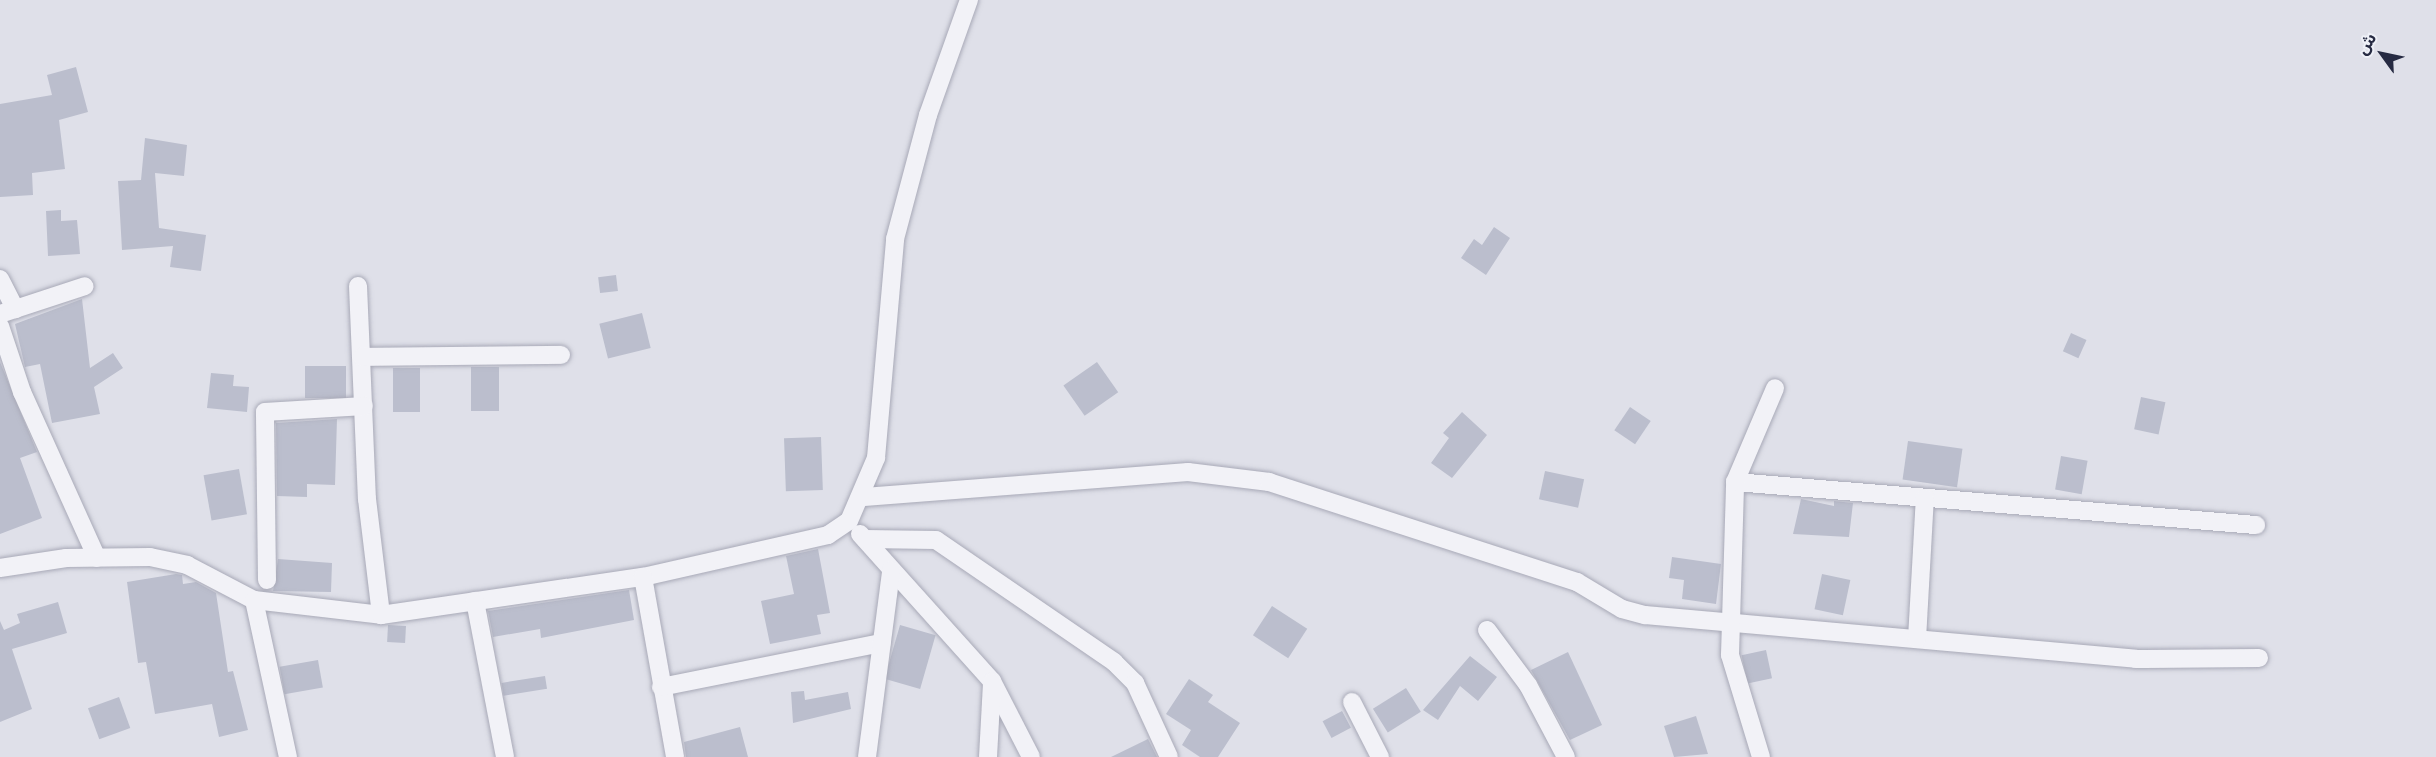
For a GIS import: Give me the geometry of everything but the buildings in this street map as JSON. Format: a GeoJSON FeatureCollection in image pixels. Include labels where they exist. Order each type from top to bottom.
{"type":"FeatureCollection","features":[{"type":"Feature","properties":{"kind":"street"},"geometry":{"type":"LineString","coordinates":[[0,568],[97,558],[150,557],[187,565],[254,600],[381,615],[643,577],[828,535],[849,521],[864,497],[876,458],[895,239],[928,115],[969,0]]}},
{"type":"Feature","properties":{"kind":"street"},"geometry":{"type":"LineString","coordinates":[[0,279],[8,311],[85,286]]}},
{"type":"Feature","properties":{"kind":"street"},"geometry":{"type":"LineString","coordinates":[[358,286],[367,499],[381,615]]}},
{"type":"Feature","properties":{"kind":"street"},"geometry":{"type":"LineString","coordinates":[[0,326],[22,392],[97,558]]}},
{"type":"Feature","properties":{"kind":"street"},"geometry":{"type":"LineString","coordinates":[[362,357],[561,355]]}},
{"type":"Feature","properties":{"kind":"street"},"geometry":{"type":"LineString","coordinates":[[1761,757],[1732,673],[1736,482],[1752,431],[1775,388]]}},
{"type":"Feature","properties":{"kind":"street"},"geometry":{"type":"LineString","coordinates":[[267,580],[265,412],[364,406]]}},
{"type":"Feature","properties":{"kind":"street"},"geometry":{"type":"LineString","coordinates":[[864,497],[1188,472],[1269,482],[1577,582],[1622,609],[2136,659],[2259,658]]}},
{"type":"Feature","properties":{"kind":"street"},"geometry":{"type":"LineString","coordinates":[[1736,482],[2256,525]]}},
{"type":"Feature","properties":{"kind":"street"},"geometry":{"type":"LineString","coordinates":[[1917,639],[1925,498]]}},
{"type":"Feature","properties":{"kind":"street"},"geometry":{"type":"LineString","coordinates":[[849,521],[891,571],[992,681],[1030,757]]}},
{"type":"Feature","properties":{"kind":"street"},"geometry":{"type":"LineString","coordinates":[[865,539],[936,540],[1114,662],[1135,683],[1169,757]]}},
{"type":"Feature","properties":{"kind":"street"},"geometry":{"type":"LineString","coordinates":[[867,757],[891,571]]}},
{"type":"Feature","properties":{"kind":"street"},"geometry":{"type":"LineString","coordinates":[[643,577],[675,757]]}},
{"type":"Feature","properties":{"kind":"street"},"geometry":{"type":"LineString","coordinates":[[254,600],[288,757]]}},
{"type":"Feature","properties":{"kind":"street"},"geometry":{"type":"LineString","coordinates":[[476,601],[505,757]]}},
{"type":"Feature","properties":{"kind":"street"},"geometry":{"type":"LineString","coordinates":[[1487,630],[1528,686],[1566,757]]}},
{"type":"Feature","properties":{"kind":"street"},"geometry":{"type":"LineString","coordinates":[[661,687],[882,643]]}},
{"type":"Feature","properties":{"kind":"street"},"geometry":{"type":"LineString","coordinates":[[988,757],[992,681]]}},
{"type":"Feature","properties":{"kind":"street"},"geometry":{"type":"LineString","coordinates":[[1352,702],[1380,757]]}}]}
